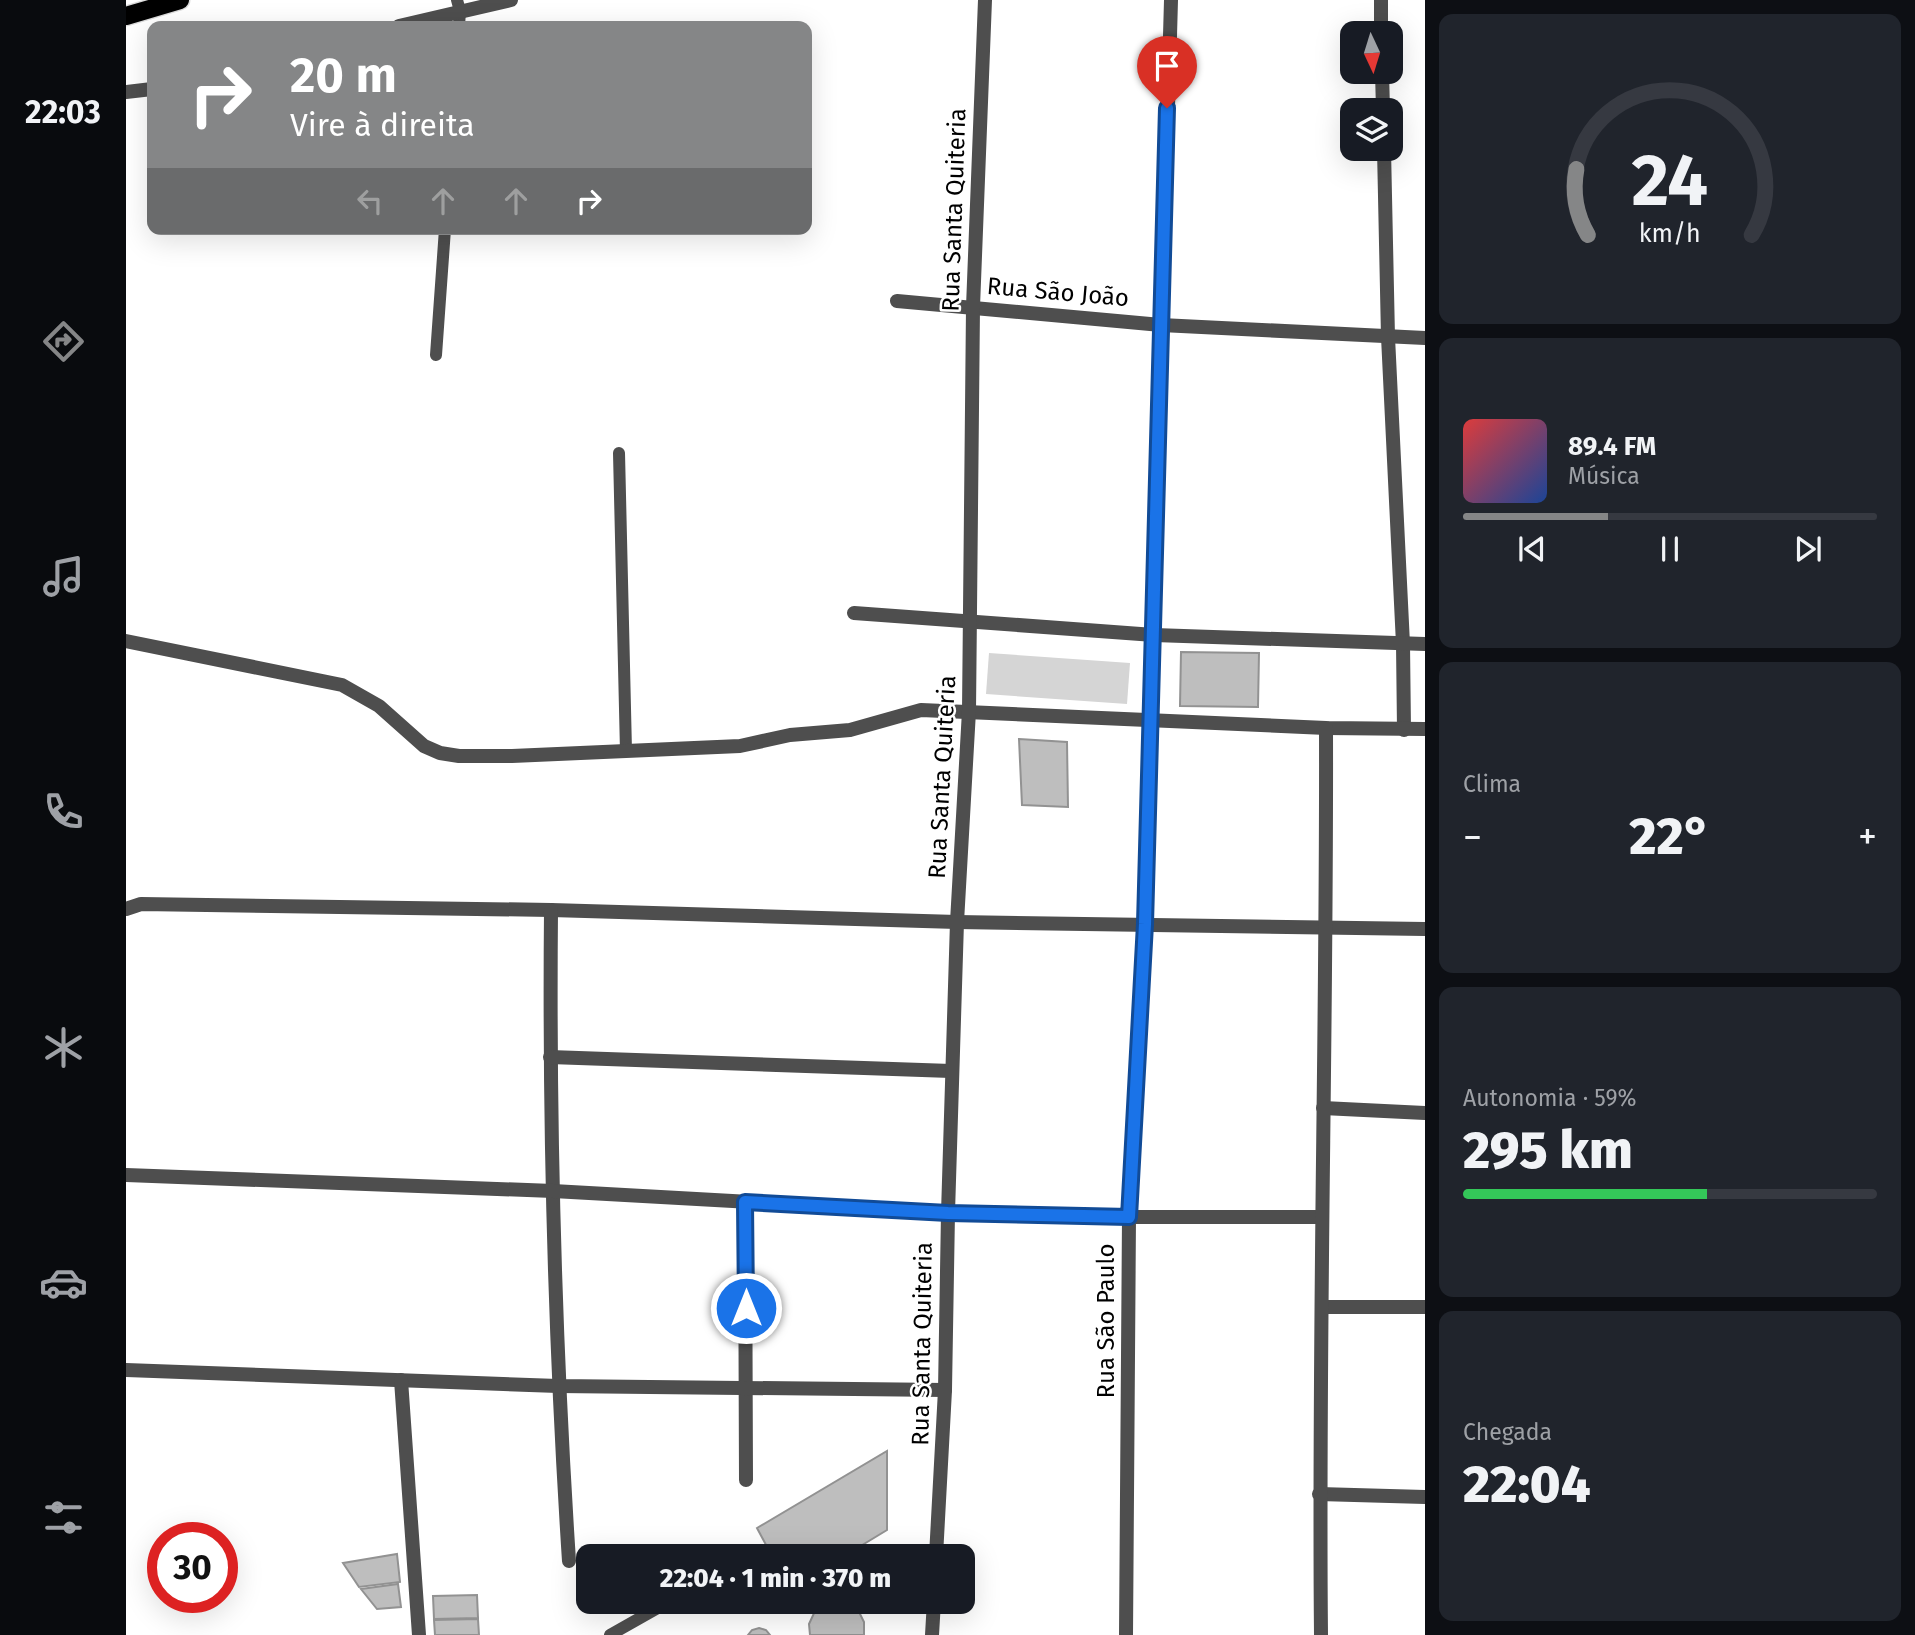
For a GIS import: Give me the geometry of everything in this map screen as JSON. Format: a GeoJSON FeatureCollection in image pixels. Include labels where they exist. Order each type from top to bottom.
{"type":"FeatureCollection","features":[{"type":"Feature","properties":{"kind":"main road"},"geometry":{"type":"LineString","coordinates":[[126,16],[180,0]]}},
{"type":"Feature","properties":{"kind":"street"},"geometry":{"type":"LineString","coordinates":[[420,21],[511,0]]}},
{"type":"Feature","properties":{"kind":"street","name":"Rua Santa Quiteria"},"geometry":{"type":"LineString","coordinates":[[937,1544],[945,1390],[951,1071],[969,711],[973,307],[985,0]]}},
{"type":"Feature","properties":{"kind":"street","name":"Rua São Paulo"},"geometry":{"type":"LineString","coordinates":[[1126,1635],[1129,1217],[1145,924],[1171,0]]}},
{"type":"Feature","properties":{"kind":"street"},"geometry":{"type":"LineString","coordinates":[[1381,0],[1381,21]]}},
{"type":"Feature","properties":{"kind":"street"},"geometry":{"type":"LineString","coordinates":[[126,92],[147,90]]}},
{"type":"Feature","properties":{"kind":"street"},"geometry":{"type":"LineString","coordinates":[[1384,161],[1388,337],[1403,644],[1404,730]]}},
{"type":"Feature","properties":{"kind":"street","name":"Rua São João"},"geometry":{"type":"LineString","coordinates":[[897,301],[1161,325],[1425,338]]}},
{"type":"Feature","properties":{"kind":"street"},"geometry":{"type":"LineString","coordinates":[[854,613],[1154,635],[1425,644]]}},
{"type":"Feature","properties":{"kind":"street"},"geometry":{"type":"LineString","coordinates":[[126,640],[342,685],[379,706],[424,746],[459,755],[512,756],[740,746],[790,735],[850,730],[921,710],[1326,729],[1425,729]]}},
{"type":"Feature","properties":{"kind":"street"},"geometry":{"type":"LineString","coordinates":[[1321,1635],[1319,1494],[1323,1307],[1320,1217],[1326,926],[1326,729]]}},
{"type":"Feature","properties":{"kind":"street"},"geometry":{"type":"LineString","coordinates":[[126,909],[141,904],[551,910],[957,922],[1425,929]]}},
{"type":"Feature","properties":{"kind":"street"},"geometry":{"type":"LineString","coordinates":[[551,910],[550,1057],[558,1385],[569,1562]]}},
{"type":"Feature","properties":{"kind":"street"},"geometry":{"type":"LineString","coordinates":[[550,1057],[951,1071]]}},
{"type":"Feature","properties":{"kind":"street"},"geometry":{"type":"LineString","coordinates":[[1322,1108],[1425,1113]]}},
{"type":"Feature","properties":{"kind":"street"},"geometry":{"type":"LineString","coordinates":[[126,1175],[554,1191],[948,1213],[1320,1217]]}},
{"type":"Feature","properties":{"kind":"street"},"geometry":{"type":"LineString","coordinates":[[745,1202],[746,1480]]}},
{"type":"Feature","properties":{"kind":"street"},"geometry":{"type":"LineString","coordinates":[[1323,1307],[1425,1307]]}},
{"type":"Feature","properties":{"kind":"street"},"geometry":{"type":"LineString","coordinates":[[126,1370],[558,1385],[945,1390]]}},
{"type":"Feature","properties":{"kind":"street"},"geometry":{"type":"LineString","coordinates":[[401,1380],[419,1635]]}},
{"type":"Feature","properties":{"kind":"street"},"geometry":{"type":"LineString","coordinates":[[1319,1494],[1425,1497]]}},
{"type":"Feature","properties":{"kind":"street"},"geometry":{"type":"LineString","coordinates":[[932,1635],[933,1614]]}},
{"type":"Feature","properties":{"kind":"lane"},"geometry":{"type":"LineString","coordinates":[[436,355],[445,235]]}},
{"type":"Feature","properties":{"kind":"lane"},"geometry":{"type":"LineString","coordinates":[[619,453],[626,751]]}},
{"type":"Feature","properties":{"kind":"lane"},"geometry":{"type":"LineString","coordinates":[[610,1635],[647,1614]]}},
{"type":"Feature","properties":{"kind":"shaded area"},"geometry":{"type":"Polygon","coordinates":[[[989,653],[1130,663],[1127,704],[986,694],[989,653]]]}},
{"type":"Feature","properties":{"kind":"building"},"geometry":{"type":"Polygon","coordinates":[[[1181,652],[1259,653],[1258,707],[1180,706],[1181,652]]]}},
{"type":"Feature","properties":{"kind":"building"},"geometry":{"type":"Polygon","coordinates":[[[1019,739],[1067,742],[1068,807],[1022,805],[1019,739]]]}},
{"type":"Feature","properties":{"kind":"building"},"geometry":{"type":"Polygon","coordinates":[[[887,1451],[887,1530],[864,1544],[766,1544],[757,1528],[887,1451]]]}},
{"type":"Feature","properties":{"kind":"building"},"geometry":{"type":"Polygon","coordinates":[[[397,1554],[400,1582],[359,1587],[343,1563],[397,1554]]]}},
{"type":"Feature","properties":{"kind":"building"},"geometry":{"type":"Polygon","coordinates":[[[398,1584],[401,1607],[377,1609],[361,1589],[398,1584]]]}},
{"type":"Feature","properties":{"kind":"building"},"geometry":{"type":"Polygon","coordinates":[[[477,1595],[478,1618],[434,1619],[433,1596],[477,1595]]]}},
{"type":"Feature","properties":{"kind":"building"},"geometry":{"type":"Polygon","coordinates":[[[814,1614],[860,1614],[864,1622],[864,1635],[810,1635],[809,1624],[814,1614]]]}},
{"type":"Feature","properties":{"kind":"building"},"geometry":{"type":"Polygon","coordinates":[[[478,1619],[479,1635],[435,1635],[434,1620],[478,1619]]]}},
{"type":"Feature","properties":{"kind":"building"},"geometry":{"type":"Polygon","coordinates":[[[759,1628],[770,1635],[748,1635],[752,1630],[759,1628]]]}},
{"type":"Feature","properties":{"kind":"route"},"geometry":{"type":"LineString","coordinates":[[746,1308],[745,1202],[948,1213],[1129,1217],[1145,924],[1167,108]]}}]}
